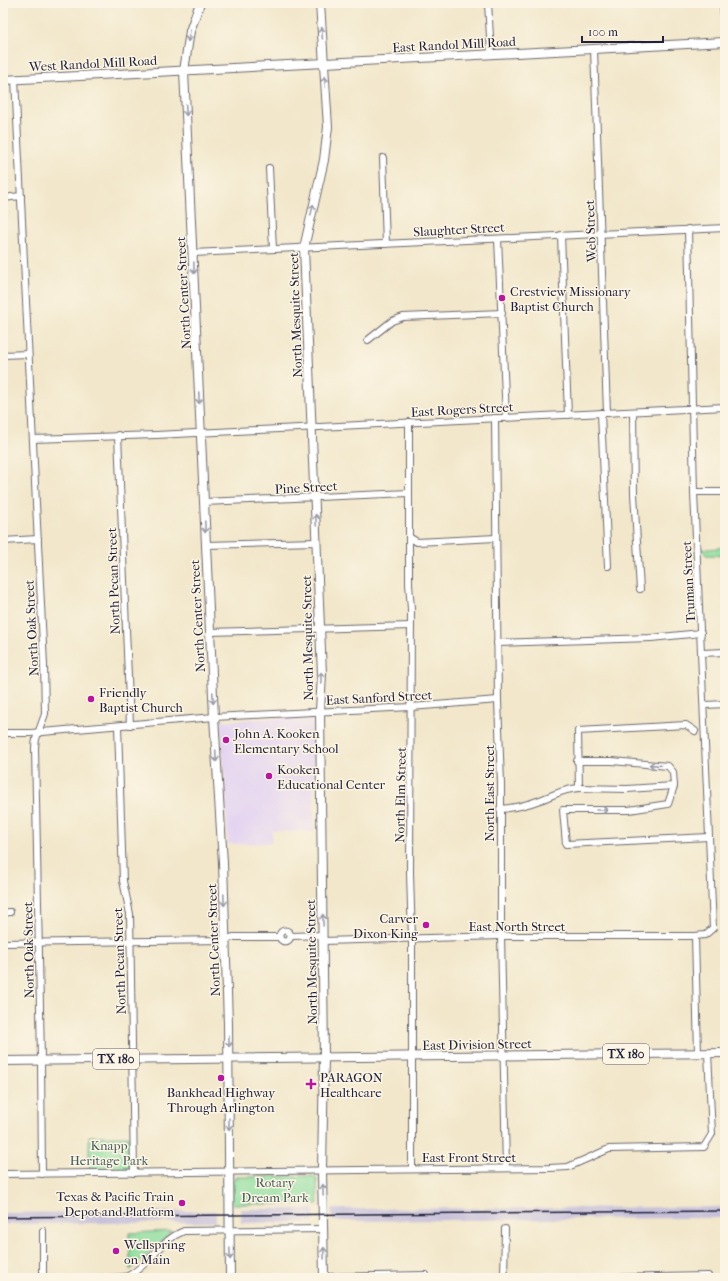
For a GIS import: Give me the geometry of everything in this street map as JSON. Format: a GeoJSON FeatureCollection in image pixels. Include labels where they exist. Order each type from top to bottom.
{"type":"FeatureCollection","features":[{"type":"Feature","properties":{"kind":"main road","name":"North Center Street"},"geometry":{"type":"LineString","coordinates":[[200,3],[190,31],[184,71],[214,717],[223,863],[229,1057],[230,1278]]}},
{"type":"Feature","properties":{"kind":"main road","name":"North Mesquite Street"},"geometry":{"type":"LineString","coordinates":[[320,3],[328,127],[327,143],[304,248],[310,427],[317,542],[322,674],[320,711],[324,1057],[322,1170],[324,1277]]}},
{"type":"Feature","properties":{"kind":"main road","name":"East Randol Mill Road"},"geometry":{"type":"LineString","coordinates":[[184,71],[725,42]]}},
{"type":"Feature","properties":{"kind":"main road","name":"West Randol Mill Road"},"geometry":{"type":"LineString","coordinates":[[3,80],[184,71]]}},
{"type":"Feature","properties":{"kind":"main road","name":"East Division Street"},"geometry":{"type":"LineString","coordinates":[[229,1057],[725,1053]]}},
{"type":"Feature","properties":{"kind":"main road","name":"TX 180"},"geometry":{"type":"LineString","coordinates":[[3,1061],[229,1057]]}},
{"type":"Feature","properties":{"kind":"street"},"geometry":{"type":"LineString","coordinates":[[488,3],[491,54]]}},
{"type":"Feature","properties":{"kind":"street"},"geometry":{"type":"LineString","coordinates":[[723,3],[725,39]]}},
{"type":"Feature","properties":{"kind":"street","name":"Web Street"},"geometry":{"type":"LineString","coordinates":[[594,49],[601,234],[608,566]]}},
{"type":"Feature","properties":{"kind":"street","name":"North Oak Street"},"geometry":{"type":"LineString","coordinates":[[15,79],[38,539],[45,714],[35,747],[38,943],[42,1060],[42,1174]]}},
{"type":"Feature","properties":{"kind":"street"},"geometry":{"type":"LineString","coordinates":[[383,158],[386,244]]}},
{"type":"Feature","properties":{"kind":"street"},"geometry":{"type":"LineString","coordinates":[[269,168],[273,249]]}},
{"type":"Feature","properties":{"kind":"street"},"geometry":{"type":"LineString","coordinates":[[3,198],[21,196]]}},
{"type":"Feature","properties":{"kind":"street","name":"Slaughter Street"},"geometry":{"type":"LineString","coordinates":[[193,253],[725,228]]}},
{"type":"Feature","properties":{"kind":"street","name":"Truman Street"},"geometry":{"type":"LineString","coordinates":[[688,229],[694,409],[694,492],[714,922],[710,932]]}},
{"type":"Feature","properties":{"kind":"street"},"geometry":{"type":"LineString","coordinates":[[561,236],[568,415]]}},
{"type":"Feature","properties":{"kind":"street"},"geometry":{"type":"LineString","coordinates":[[498,238],[506,418]]}},
{"type":"Feature","properties":{"kind":"street"},"geometry":{"type":"LineString","coordinates":[[368,340],[392,321],[403,317],[502,313]]}},
{"type":"Feature","properties":{"kind":"street"},"geometry":{"type":"LineString","coordinates":[[3,355],[28,354]]}},
{"type":"Feature","properties":{"kind":"street","name":"East Rogers Street"},"geometry":{"type":"LineString","coordinates":[[32,439],[725,407]]}},
{"type":"Feature","properties":{"kind":"street"},"geometry":{"type":"LineString","coordinates":[[632,412],[634,494],[640,589]]}},
{"type":"Feature","properties":{"kind":"street","name":"North East Street"},"geometry":{"type":"LineString","coordinates":[[495,418],[497,643],[501,784],[501,936],[505,1055],[506,1168]]}},
{"type":"Feature","properties":{"kind":"street","name":"North Elm Street"},"geometry":{"type":"LineString","coordinates":[[409,422],[412,1168]]}},
{"type":"Feature","properties":{"kind":"street","name":"North Pecan Street"},"geometry":{"type":"LineString","coordinates":[[118,435],[130,725]]}},
{"type":"Feature","properties":{"kind":"street"},"geometry":{"type":"LineString","coordinates":[[694,492],[725,492]]}},
{"type":"Feature","properties":{"kind":"street","name":"Pine Street"},"geometry":{"type":"LineString","coordinates":[[204,502],[409,493]]}},
{"type":"Feature","properties":{"kind":"street"},"geometry":{"type":"LineString","coordinates":[[409,537],[417,542],[496,538]]}},
{"type":"Feature","properties":{"kind":"street"},"geometry":{"type":"LineString","coordinates":[[3,541],[38,539]]}},
{"type":"Feature","properties":{"kind":"street"},"geometry":{"type":"LineString","coordinates":[[206,545],[317,542]]}},
{"type":"Feature","properties":{"kind":"street"},"geometry":{"type":"LineString","coordinates":[[210,632],[411,626]]}},
{"type":"Feature","properties":{"kind":"street"},"geometry":{"type":"LineString","coordinates":[[497,643],[651,638],[701,633]]}},
{"type":"Feature","properties":{"kind":"street"},"geometry":{"type":"LineString","coordinates":[[702,653],[725,652]]}},
{"type":"Feature","properties":{"kind":"street","name":"East Sanford Street"},"geometry":{"type":"LineString","coordinates":[[3,732],[39,732],[214,717],[411,707],[498,700]]}},
{"type":"Feature","properties":{"kind":"street"},"geometry":{"type":"LineString","coordinates":[[705,705],[725,704]]}},
{"type":"Feature","properties":{"kind":"street"},"geometry":{"type":"LineString","coordinates":[[579,788],[578,731],[686,725],[695,731]]}},
{"type":"Feature","properties":{"kind":"street","name":"North Pecan Street"},"geometry":{"type":"LineString","coordinates":[[118,726],[123,881],[130,914],[134,1173]]}},
{"type":"Feature","properties":{"kind":"street"},"geometry":{"type":"LineString","coordinates":[[578,761],[612,761],[668,766],[673,772],[674,786],[668,804],[629,810],[563,810],[566,844],[709,837]]}},
{"type":"Feature","properties":{"kind":"street"},"geometry":{"type":"LineString","coordinates":[[500,810],[514,808],[541,800],[566,788],[627,789],[674,786]]}},
{"type":"Feature","properties":{"kind":"street"},"geometry":{"type":"LineString","coordinates":[[3,913],[10,912]]}},
{"type":"Feature","properties":{"kind":"street","name":"East North Street"},"geometry":{"type":"LineString","coordinates":[[225,940],[233,937],[279,937],[281,932],[284,930],[291,936],[412,940],[501,936],[695,936],[705,935],[710,932]]}},
{"type":"Feature","properties":{"kind":"street"},"geometry":{"type":"LineString","coordinates":[[695,936],[698,1054]]}},
{"type":"Feature","properties":{"kind":"street"},"geometry":{"type":"LineString","coordinates":[[3,943],[225,940]]}},
{"type":"Feature","properties":{"kind":"street","name":"East Front Street"},"geometry":{"type":"LineString","coordinates":[[3,1174],[568,1167],[609,1149],[704,1147],[712,1134],[708,1054]]}},
{"type":"Feature","properties":{"kind":"street"},"geometry":{"type":"LineString","coordinates":[[109,1278],[128,1277],[148,1261],[154,1252],[174,1234],[184,1230],[229,1231],[324,1229]]}},
{"type":"Feature","properties":{"kind":"street"},"geometry":{"type":"LineString","coordinates":[[504,1278],[505,1229]]}},
{"type":"Feature","properties":{"kind":"street"},"geometry":{"type":"LineString","coordinates":[[43,1231],[43,1278]]}},
{"type":"Feature","properties":{"kind":"street"},"geometry":{"type":"LineString","coordinates":[[324,1277],[426,1276]]}},
{"type":"Feature","properties":{"kind":"street"},"geometry":{"type":"LineString","coordinates":[[609,1278],[708,1276]]}},
{"type":"Feature","properties":{"kind":"shaded area","name":"Kooken Educational Center"},"geometry":{"type":"Polygon","coordinates":[[[313,716],[314,832],[272,831],[272,843],[228,844],[221,721],[313,716]]]}},
{"type":"Feature","properties":{"kind":"shaded area"},"geometry":{"type":"Polygon","coordinates":[[[725,1207],[725,1218],[333,1221],[331,1209],[725,1207]]]}},
{"type":"Feature","properties":{"kind":"shaded area"},"geometry":{"type":"Polygon","coordinates":[[[241,1209],[314,1209],[314,1222],[241,1223],[241,1209]]]}},
{"type":"Feature","properties":{"kind":"shaded area"},"geometry":{"type":"Polygon","coordinates":[[[216,1211],[216,1222],[3,1224],[3,1213],[216,1211]]]}},
{"type":"Feature","properties":{"kind":"green space"},"geometry":{"type":"Polygon","coordinates":[[[725,547],[725,556],[706,555],[701,550],[725,547]]]}},
{"type":"Feature","properties":{"kind":"green space","name":"Knapp Heritage Park"},"geometry":{"type":"Polygon","coordinates":[[[89,1136],[129,1136],[130,1170],[89,1170],[89,1136]]]}},
{"type":"Feature","properties":{"kind":"green space","name":"Rotary Dream Park"},"geometry":{"type":"Polygon","coordinates":[[[312,1176],[317,1179],[318,1204],[232,1204],[232,1182],[236,1177],[312,1176]]]}},
{"type":"Feature","properties":{"kind":"green space"},"geometry":{"type":"Polygon","coordinates":[[[172,1231],[134,1267],[130,1270],[129,1233],[172,1231]]]}},
{"type":"Feature","properties":{"kind":"railway"},"geometry":{"type":"LineString","coordinates":[[3,1217],[725,1211]]}},
{"type":"Feature","properties":{"kind":"place","name":"Crestview Missionary Baptist Church"},"geometry":{"type":"Point","coordinates":[502,298]}},
{"type":"Feature","properties":{"kind":"place","name":"Friendly Baptist Church"},"geometry":{"type":"Point","coordinates":[91,699]}},
{"type":"Feature","properties":{"kind":"place","name":"John A. Kooken Elementary School"},"geometry":{"type":"Point","coordinates":[226,740]}},
{"type":"Feature","properties":{"kind":"place","name":"Kooken Educational Center"},"geometry":{"type":"Point","coordinates":[269,776]}},
{"type":"Feature","properties":{"kind":"place","name":"Carver Dixon King"},"geometry":{"type":"Point","coordinates":[426,925]}},
{"type":"Feature","properties":{"kind":"place","name":"Bankhead Highway Through Arlington"},"geometry":{"type":"Point","coordinates":[221,1078]}},
{"type":"Feature","properties":{"kind":"place","name":"PARAGON Healthcare"},"geometry":{"type":"Point","coordinates":[311,1084]}},
{"type":"Feature","properties":{"kind":"place","name":"Texas & Pacific Train Depot and Platform"},"geometry":{"type":"Point","coordinates":[182,1203]}},
{"type":"Feature","properties":{"kind":"place","name":"Wellspring on Main"},"geometry":{"type":"Point","coordinates":[116,1251]}}]}
